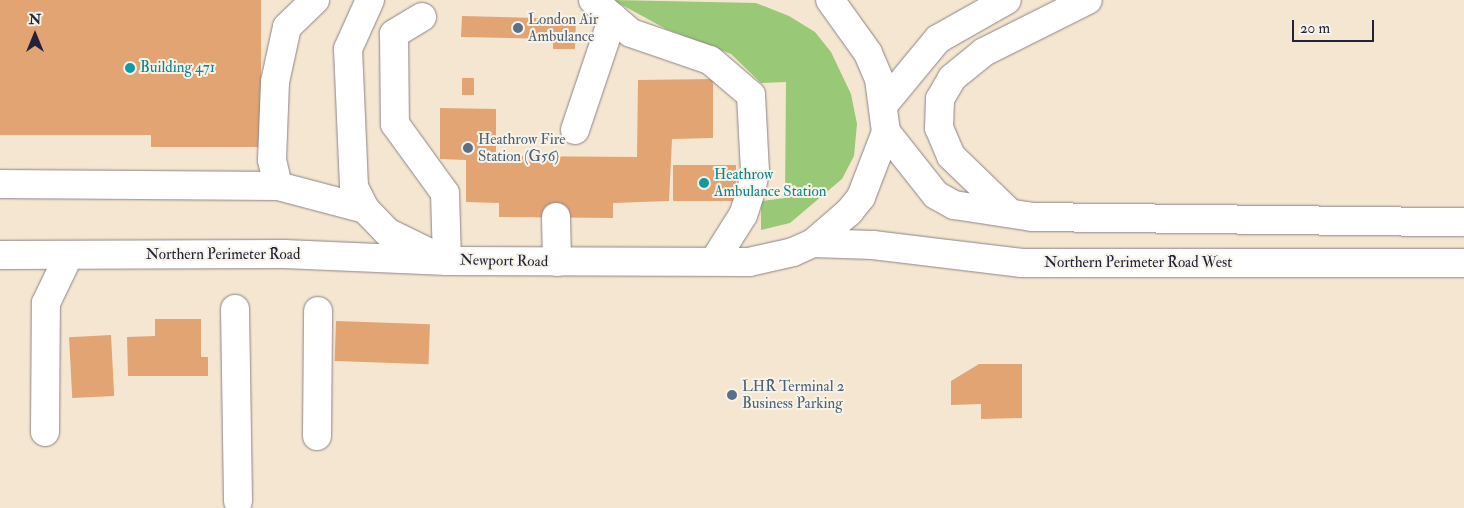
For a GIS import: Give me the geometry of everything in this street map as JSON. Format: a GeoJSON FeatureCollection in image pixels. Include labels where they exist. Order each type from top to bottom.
{"type":"FeatureCollection","features":[{"type":"Feature","properties":{"kind":"street"},"geometry":{"type":"LineString","coordinates":[[278,186],[272,160],[275,82],[287,27],[315,0]]}},
{"type":"Feature","properties":{"kind":"street"},"geometry":{"type":"LineString","coordinates":[[813,243],[837,225],[861,197],[886,132],[884,103],[868,53],[830,0]]}},
{"type":"Feature","properties":{"kind":"street"},"geometry":{"type":"LineString","coordinates":[[884,103],[938,39],[1007,0]]}},
{"type":"Feature","properties":{"kind":"street"},"geometry":{"type":"LineString","coordinates":[[1010,213],[950,156],[939,128],[940,99],[952,78],[984,52],[1088,0]]}},
{"type":"Feature","properties":{"kind":"street"},"geometry":{"type":"LineString","coordinates":[[366,7],[394,34],[395,124],[445,193],[447,261]]}},
{"type":"Feature","properties":{"kind":"street","name":"Newport Road"},"geometry":{"type":"LineString","coordinates":[[366,7],[352,34],[347,72],[350,163],[354,187],[365,209],[387,232],[447,261],[714,261],[772,258],[813,243]]}},
{"type":"Feature","properties":{"kind":"street"},"geometry":{"type":"LineString","coordinates":[[575,130],[603,8],[631,33],[710,60],[751,95],[755,172],[751,191],[743,215],[714,261]]}},
{"type":"Feature","properties":{"kind":"street"},"geometry":{"type":"LineString","coordinates":[[394,34],[422,17]]}},
{"type":"Feature","properties":{"kind":"street"},"geometry":{"type":"LineString","coordinates":[[886,132],[936,195],[954,205],[1071,220],[1464,222]]}},
{"type":"Feature","properties":{"kind":"street"},"geometry":{"type":"LineString","coordinates":[[0,184],[278,186],[365,209]]}},
{"type":"Feature","properties":{"kind":"street"},"geometry":{"type":"LineString","coordinates":[[556,217],[557,262]]}},
{"type":"Feature","properties":{"kind":"street","name":"Northern Perimeter Road West"},"geometry":{"type":"LineString","coordinates":[[813,243],[872,245],[1022,263],[1464,263]]}},
{"type":"Feature","properties":{"kind":"street","name":"Northern Perimeter Road"},"geometry":{"type":"LineString","coordinates":[[0,255],[284,254],[447,261]]}},
{"type":"Feature","properties":{"kind":"street"},"geometry":{"type":"LineString","coordinates":[[45,432],[46,303],[69,255]]}},
{"type":"Feature","properties":{"kind":"street"},"geometry":{"type":"LineString","coordinates":[[235,310],[238,501]]}},
{"type":"Feature","properties":{"kind":"street"},"geometry":{"type":"LineString","coordinates":[[317,436],[318,311]]}},
{"type":"Feature","properties":{"kind":"green space"},"geometry":{"type":"Polygon","coordinates":[[[613,0],[756,3],[789,16],[815,32],[831,52],[851,94],[857,124],[854,156],[842,179],[790,223],[761,230],[761,201],[785,198],[786,82],[761,83],[731,54],[666,29],[613,0]]]}},
{"type":"Feature","properties":{"kind":"building","name":"Building 471"},"geometry":{"type":"Polygon","coordinates":[[[0,0],[261,0],[261,147],[151,147],[151,135],[0,135],[0,0]]]}},
{"type":"Feature","properties":{"kind":"building","name":"London Air Ambulance"},"geometry":{"type":"Polygon","coordinates":[[[462,16],[576,19],[575,49],[553,49],[553,39],[461,37],[462,16]]]}},
{"type":"Feature","properties":{"kind":"building"},"geometry":{"type":"Polygon","coordinates":[[[462,78],[474,78],[474,95],[462,95],[462,78]]]}},
{"type":"Feature","properties":{"kind":"building","name":"Heathrow Fire Station (G56)"},"geometry":{"type":"Polygon","coordinates":[[[713,79],[713,138],[672,139],[669,201],[613,203],[613,218],[499,217],[499,203],[466,202],[466,160],[440,159],[440,108],[496,109],[496,156],[637,157],[638,80],[713,79]]]}},
{"type":"Feature","properties":{"kind":"building","name":"Heathrow Ambulance Station"},"geometry":{"type":"Polygon","coordinates":[[[673,165],[736,165],[736,201],[673,201],[673,165]]]}},
{"type":"Feature","properties":{"kind":"building"},"geometry":{"type":"Polygon","coordinates":[[[155,319],[201,319],[201,357],[208,357],[208,376],[128,376],[127,337],[155,336],[155,319]]]}},
{"type":"Feature","properties":{"kind":"building"},"geometry":{"type":"Polygon","coordinates":[[[336,321],[430,324],[429,364],[335,361],[336,321]]]}},
{"type":"Feature","properties":{"kind":"building"},"geometry":{"type":"Polygon","coordinates":[[[111,335],[114,396],[72,398],[69,337],[111,335]]]}},
{"type":"Feature","properties":{"kind":"building"},"geometry":{"type":"Polygon","coordinates":[[[979,364],[1022,364],[1022,418],[981,419],[981,404],[951,405],[951,381],[979,364]]]}},
{"type":"Feature","properties":{"kind":"place","name":"London Air Ambulance"},"geometry":{"type":"Point","coordinates":[518,28]}},
{"type":"Feature","properties":{"kind":"place","name":"Building 471"},"geometry":{"type":"Point","coordinates":[130,68]}},
{"type":"Feature","properties":{"kind":"place","name":"Heathrow Fire Station (G56)"},"geometry":{"type":"Point","coordinates":[468,148]}},
{"type":"Feature","properties":{"kind":"place","name":"Heathrow Ambulance Station"},"geometry":{"type":"Point","coordinates":[704,183]}},
{"type":"Feature","properties":{"kind":"place","name":"LHR Terminal 2 Business Parking"},"geometry":{"type":"Point","coordinates":[732,395]}}]}
